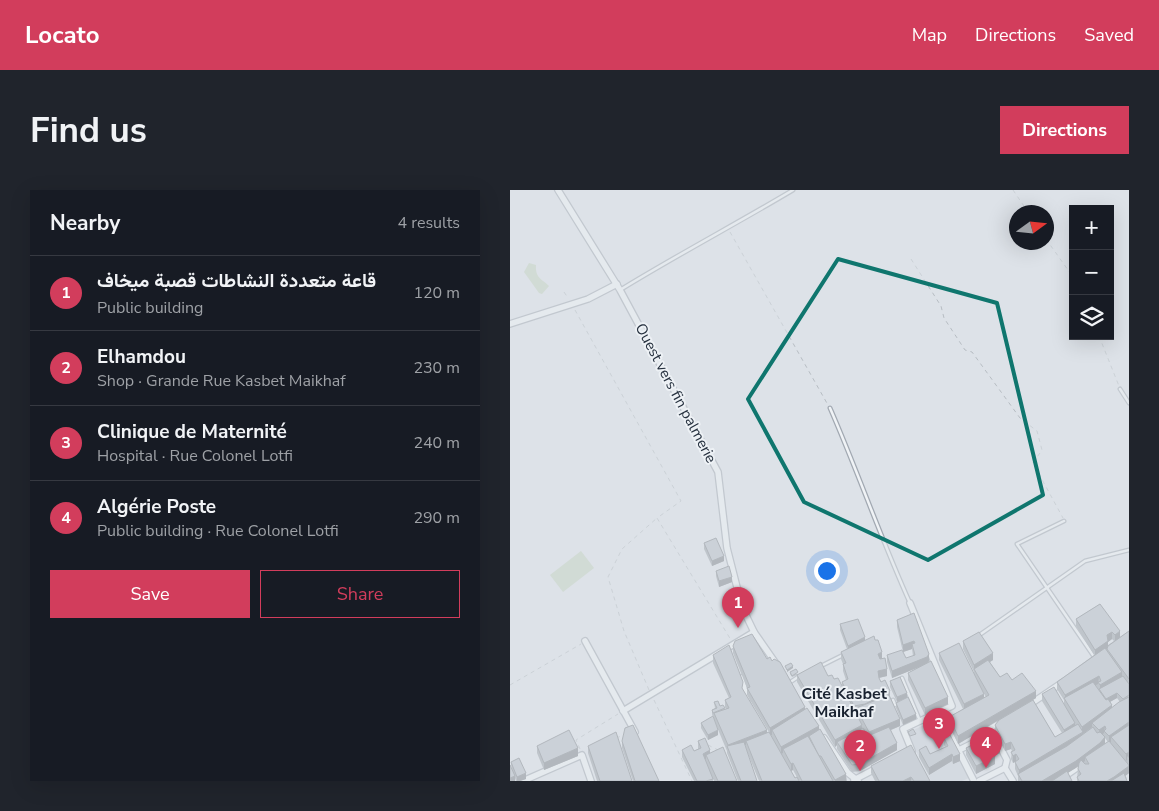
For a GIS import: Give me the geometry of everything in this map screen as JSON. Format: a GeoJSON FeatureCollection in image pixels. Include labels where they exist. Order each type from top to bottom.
{"type":"FeatureCollection","features":[{"type":"Feature","properties":{"kind":"street","name":"Ouest vers fin palmerie"},"geometry":{"type":"LineString","coordinates":[[558,190],[619,287],[718,472],[727,548],[746,615],[754,632],[779,668]]}},
{"type":"Feature","properties":{"kind":"street"},"geometry":{"type":"LineString","coordinates":[[510,324],[571,305],[619,287]]}},
{"type":"Feature","properties":{"kind":"street"},"geometry":{"type":"LineString","coordinates":[[910,602],[952,706],[903,729],[917,758]]}},
{"type":"Feature","properties":{"kind":"street"},"geometry":{"type":"LineString","coordinates":[[623,710],[699,664],[732,648],[754,632]]}},
{"type":"Feature","properties":{"kind":"street"},"geometry":{"type":"LineString","coordinates":[[585,641],[638,739]]}},
{"type":"Feature","properties":{"kind":"street"},"geometry":{"type":"LineString","coordinates":[[1088,665],[1098,658]]}},
{"type":"Feature","properties":{"kind":"street"},"geometry":{"type":"LineString","coordinates":[[737,669],[745,690],[744,693],[753,708]]}},
{"type":"Feature","properties":{"kind":"street"},"geometry":{"type":"LineString","coordinates":[[784,676],[794,690]]}},
{"type":"Feature","properties":{"kind":"street"},"geometry":{"type":"LineString","coordinates":[[1021,710],[1067,680]]}},
{"type":"Feature","properties":{"kind":"street"},"geometry":{"type":"LineString","coordinates":[[939,712],[974,781]]}},
{"type":"Feature","properties":{"kind":"street"},"geometry":{"type":"LineString","coordinates":[[1006,719],[991,727],[1007,760],[1005,768],[1013,781]]}},
{"type":"Feature","properties":{"kind":"street"},"geometry":{"type":"LineString","coordinates":[[959,750],[993,733]]}},
{"type":"Feature","properties":{"kind":"street"},"geometry":{"type":"LineString","coordinates":[[822,735],[848,773],[856,780],[881,767]]}},
{"type":"Feature","properties":{"kind":"street"},"geometry":{"type":"LineString","coordinates":[[905,754],[913,750]]}},
{"type":"Feature","properties":{"kind":"street"},"geometry":{"type":"LineString","coordinates":[[523,781],[582,754],[591,781]]}},
{"type":"Feature","properties":{"kind":"street"},"geometry":{"type":"LineString","coordinates":[[1058,781],[1069,778],[1094,756]]}},
{"type":"Feature","properties":{"kind":"street"},"geometry":{"type":"LineString","coordinates":[[978,781],[1005,768]]}},
{"type":"Feature","properties":{"kind":"lane"},"geometry":{"type":"LineString","coordinates":[[619,287],[728,229],[793,190]]}},
{"type":"Feature","properties":{"kind":"lane"},"geometry":{"type":"LineString","coordinates":[[1120,389],[1129,403]]}},
{"type":"Feature","properties":{"kind":"lane"},"geometry":{"type":"LineString","coordinates":[[830,408],[850,453],[886,550],[910,602]]}},
{"type":"Feature","properties":{"kind":"lane"},"geometry":{"type":"LineString","coordinates":[[1064,520],[1018,544],[1098,658]]}},
{"type":"Feature","properties":{"kind":"lane"},"geometry":{"type":"LineString","coordinates":[[974,638],[1085,561],[1129,550]]}},
{"type":"Feature","properties":{"kind":"lane"},"geometry":{"type":"LineString","coordinates":[[815,668],[846,654]]}},
{"type":"Feature","properties":{"kind":"lane"},"geometry":{"type":"LineString","coordinates":[[789,683],[804,674]]}},
{"type":"Feature","properties":{"kind":"lane"},"geometry":{"type":"LineString","coordinates":[[902,678],[920,721]]}},
{"type":"Feature","properties":{"kind":"lane"},"geometry":{"type":"LineString","coordinates":[[893,700],[895,705],[911,698]]}},
{"type":"Feature","properties":{"kind":"path"},"geometry":{"type":"LineString","coordinates":[[1013,190],[1023,205]]}},
{"type":"Feature","properties":{"kind":"path"},"geometry":{"type":"LineString","coordinates":[[728,229],[830,408]]}},
{"type":"Feature","properties":{"kind":"path"},"geometry":{"type":"LineString","coordinates":[[1054,250],[1069,271]]}},
{"type":"Feature","properties":{"kind":"path"},"geometry":{"type":"LineString","coordinates":[[911,259],[941,306],[944,318],[964,350],[972,352],[1020,418],[1037,431],[1042,450],[1033,463],[1064,520]]}},
{"type":"Feature","properties":{"kind":"path"},"geometry":{"type":"LineString","coordinates":[[564,292],[681,501],[657,518],[622,548],[608,577],[624,631],[692,781]]}},
{"type":"Feature","properties":{"kind":"path"},"geometry":{"type":"LineString","coordinates":[[1101,340],[1120,389]]}},
{"type":"Feature","properties":{"kind":"path"},"geometry":{"type":"LineString","coordinates":[[657,518],[732,648]]}},
{"type":"Feature","properties":{"kind":"path"},"geometry":{"type":"LineString","coordinates":[[510,685],[585,641]]}},
{"type":"Feature","properties":{"kind":"path"},"geometry":{"type":"LineString","coordinates":[[582,754],[576,740],[623,710]]}},
{"type":"Feature","properties":{"kind":"path"},"geometry":{"type":"LineString","coordinates":[[609,742],[634,731]]}},
{"type":"Feature","properties":{"kind":"path"},"geometry":{"type":"LineString","coordinates":[[706,744],[719,750]]}},
{"type":"Feature","properties":{"kind":"path"},"geometry":{"type":"LineString","coordinates":[[1122,780],[1129,773]]}},
{"type":"Feature","properties":{"kind":"highlighted area"},"geometry":{"type":"Polygon","coordinates":[[[838,259],[997,303],[1043,495],[928,560],[804,502],[748,399],[838,259]]]}},
{"type":"Feature","properties":{"kind":"shaded area"},"geometry":{"type":"Polygon","coordinates":[[[939,718],[969,778],[962,781],[931,781],[907,733],[939,718]],[[948,753],[920,757],[929,775],[952,761],[954,764],[948,753]]]}},
{"type":"Feature","properties":{"kind":"green space"},"geometry":{"type":"Polygon","coordinates":[[[529,263],[536,265],[538,276],[549,286],[542,294],[539,293],[524,272],[529,263]]]}},
{"type":"Feature","properties":{"kind":"green space"},"geometry":{"type":"Polygon","coordinates":[[[581,551],[594,568],[563,592],[550,575],[581,551]]]}},
{"type":"Feature","properties":{"kind":"building"},"geometry":{"type":"Polygon","coordinates":[[[716,538],[724,556],[712,561],[704,543],[716,538]]]}},
{"type":"Feature","properties":{"kind":"building"},"geometry":{"type":"Polygon","coordinates":[[[729,566],[732,577],[719,581],[716,571],[729,566]]]}},
{"type":"Feature","properties":{"kind":"building"},"geometry":{"type":"Polygon","coordinates":[[[1100,604],[1120,631],[1115,635],[1112,632],[1107,635],[1108,641],[1095,650],[1076,619],[1100,604]]]}},
{"type":"Feature","properties":{"kind":"building"},"geometry":{"type":"Polygon","coordinates":[[[914,613],[929,654],[927,657],[892,671],[887,655],[902,650],[906,658],[915,655],[912,644],[915,643],[914,641],[903,645],[897,620],[914,613]]]}},
{"type":"Feature","properties":{"kind":"building"},"geometry":{"type":"Polygon","coordinates":[[[858,619],[865,637],[848,646],[840,624],[858,619]]]}},
{"type":"Feature","properties":{"kind":"building"},"geometry":{"type":"Polygon","coordinates":[[[1129,631],[1129,679],[1107,649],[1108,646],[1129,631]]]}},
{"type":"Feature","properties":{"kind":"building"},"geometry":{"type":"Polygon","coordinates":[[[979,632],[993,653],[974,665],[963,641],[979,632]]]}},
{"type":"Feature","properties":{"kind":"building"},"geometry":{"type":"Polygon","coordinates":[[[752,634],[767,659],[770,657],[772,661],[774,659],[780,662],[805,707],[770,728],[747,688],[750,687],[733,646],[735,641],[752,634]]]}},
{"type":"Feature","properties":{"kind":"building"},"geometry":{"type":"Polygon","coordinates":[[[874,636],[875,640],[878,640],[882,652],[878,654],[880,659],[885,658],[887,669],[878,671],[879,678],[881,682],[885,680],[890,691],[865,704],[854,706],[842,682],[848,679],[843,664],[846,663],[841,652],[874,636]]]}},
{"type":"Feature","properties":{"kind":"building"},"geometry":{"type":"Polygon","coordinates":[[[959,643],[984,694],[964,704],[939,653],[959,643]]]}},
{"type":"Feature","properties":{"kind":"building"},"geometry":{"type":"Polygon","coordinates":[[[729,645],[743,682],[742,688],[767,730],[728,745],[714,713],[729,708],[725,700],[731,697],[713,655],[729,645]]]}},
{"type":"Feature","properties":{"kind":"building"},"geometry":{"type":"Polygon","coordinates":[[[1105,648],[1122,672],[1100,685],[1098,682],[1101,681],[1099,676],[1065,695],[1057,682],[1105,648]]]}},
{"type":"Feature","properties":{"kind":"building"},"geometry":{"type":"Polygon","coordinates":[[[988,660],[1000,677],[1007,673],[1012,680],[1022,673],[1036,691],[958,736],[949,717],[989,695],[974,669],[988,660]]]}},
{"type":"Feature","properties":{"kind":"building"},"geometry":{"type":"Polygon","coordinates":[[[931,661],[948,697],[925,708],[908,673],[931,661]]]}},
{"type":"Feature","properties":{"kind":"building"},"geometry":{"type":"Polygon","coordinates":[[[821,662],[828,676],[832,675],[834,679],[838,678],[862,725],[835,740],[797,675],[821,662]]]}},
{"type":"Feature","properties":{"kind":"building"},"geometry":{"type":"Polygon","coordinates":[[[791,663],[793,666],[787,670],[785,666],[791,663]]]}},
{"type":"Feature","properties":{"kind":"building"},"geometry":{"type":"Polygon","coordinates":[[[796,669],[798,672],[792,676],[790,672],[796,669]]]}},
{"type":"Feature","properties":{"kind":"building"},"geometry":{"type":"Polygon","coordinates":[[[1123,676],[1129,684],[1129,695],[1123,699],[1117,693],[1106,699],[1099,689],[1123,676]]]}},
{"type":"Feature","properties":{"kind":"building"},"geometry":{"type":"Polygon","coordinates":[[[900,677],[907,693],[897,697],[890,681],[900,677]]]}},
{"type":"Feature","properties":{"kind":"building"},"geometry":{"type":"Polygon","coordinates":[[[1093,682],[1112,705],[1082,727],[1064,698],[1093,682]]]}},
{"type":"Feature","properties":{"kind":"building"},"geometry":{"type":"Polygon","coordinates":[[[1054,687],[1075,723],[1064,730],[1042,694],[1054,687]]]}},
{"type":"Feature","properties":{"kind":"building"},"geometry":{"type":"Polygon","coordinates":[[[889,695],[900,719],[869,732],[856,708],[889,695]]]}},
{"type":"Feature","properties":{"kind":"building"},"geometry":{"type":"Polygon","coordinates":[[[908,697],[916,714],[903,720],[896,703],[908,697]]]}},
{"type":"Feature","properties":{"kind":"building"},"geometry":{"type":"Polygon","coordinates":[[[1129,697],[1129,722],[1109,736],[1104,731],[1106,729],[1105,726],[1099,730],[1092,723],[1119,702],[1129,697]]]}},
{"type":"Feature","properties":{"kind":"building"},"geometry":{"type":"Polygon","coordinates":[[[1033,700],[1055,737],[1078,724],[1083,732],[1019,770],[1015,762],[1019,759],[1016,754],[1013,756],[1011,752],[1015,750],[1011,742],[1005,744],[995,725],[999,720],[1033,700]]]}},
{"type":"Feature","properties":{"kind":"building"},"geometry":{"type":"Polygon","coordinates":[[[718,701],[720,706],[723,705],[725,708],[713,713],[712,710],[717,708],[714,702],[718,701]]]}},
{"type":"Feature","properties":{"kind":"building"},"geometry":{"type":"Polygon","coordinates":[[[807,708],[819,726],[781,747],[772,730],[807,708]]]}},
{"type":"Feature","properties":{"kind":"building"},"geometry":{"type":"Polygon","coordinates":[[[939,715],[943,724],[939,725],[937,721],[931,724],[929,720],[939,715]]]}},
{"type":"Feature","properties":{"kind":"building"},"geometry":{"type":"Polygon","coordinates":[[[713,716],[718,730],[708,735],[701,723],[713,716]]]}},
{"type":"Feature","properties":{"kind":"building"},"geometry":{"type":"Polygon","coordinates":[[[633,725],[659,781],[635,781],[622,741],[625,728],[633,725]]]}},
{"type":"Feature","properties":{"kind":"building"},"geometry":{"type":"Polygon","coordinates":[[[1129,725],[1129,752],[1126,754],[1111,737],[1129,725]]]}},
{"type":"Feature","properties":{"kind":"building"},"geometry":{"type":"Polygon","coordinates":[[[889,727],[897,743],[860,764],[852,765],[837,742],[863,728],[868,736],[889,727]]]}},
{"type":"Feature","properties":{"kind":"building"},"geometry":{"type":"Polygon","coordinates":[[[1093,727],[1097,733],[1100,732],[1105,737],[1100,743],[1076,761],[1042,781],[1022,781],[1018,774],[1067,746],[1093,727]]]}},
{"type":"Feature","properties":{"kind":"building"},"geometry":{"type":"Polygon","coordinates":[[[820,729],[846,774],[835,780],[821,756],[819,756],[809,736],[820,729]]]}},
{"type":"Feature","properties":{"kind":"building"},"geometry":{"type":"Polygon","coordinates":[[[913,729],[916,734],[910,736],[908,732],[913,729]]]}},
{"type":"Feature","properties":{"kind":"building"},"geometry":{"type":"Polygon","coordinates":[[[569,730],[578,748],[544,763],[537,746],[569,730]]]}},
{"type":"Feature","properties":{"kind":"building"},"geometry":{"type":"Polygon","coordinates":[[[616,732],[632,781],[600,781],[588,746],[616,732]]]}},
{"type":"Feature","properties":{"kind":"building"},"geometry":{"type":"Polygon","coordinates":[[[769,732],[795,778],[797,777],[799,781],[762,781],[746,741],[769,732]]]}},
{"type":"Feature","properties":{"kind":"building"},"geometry":{"type":"Polygon","coordinates":[[[950,735],[960,754],[953,757],[952,754],[929,768],[919,750],[926,746],[930,754],[948,746],[944,738],[950,735]]]}},
{"type":"Feature","properties":{"kind":"building"},"geometry":{"type":"Polygon","coordinates":[[[808,736],[833,781],[802,781],[793,763],[791,764],[783,749],[808,736]]]}},
{"type":"Feature","properties":{"kind":"building"},"geometry":{"type":"Polygon","coordinates":[[[705,738],[710,750],[703,754],[713,779],[697,781],[682,750],[691,745],[694,751],[701,748],[698,741],[705,738]]]}},
{"type":"Feature","properties":{"kind":"building"},"geometry":{"type":"Polygon","coordinates":[[[986,738],[988,742],[997,738],[1000,746],[992,750],[995,757],[976,766],[966,748],[986,738]]]}},
{"type":"Feature","properties":{"kind":"building"},"geometry":{"type":"Polygon","coordinates":[[[1109,741],[1129,766],[1107,781],[1079,781],[1077,777],[1081,774],[1078,769],[1081,760],[1085,764],[1089,764],[1085,757],[1109,741]]]}},
{"type":"Feature","properties":{"kind":"building"},"geometry":{"type":"Polygon","coordinates":[[[744,742],[757,781],[741,781],[727,746],[744,742]]]}},
{"type":"Feature","properties":{"kind":"building"},"geometry":{"type":"Polygon","coordinates":[[[911,745],[930,781],[914,781],[911,777],[903,781],[879,781],[871,766],[911,745]]]}},
{"type":"Feature","properties":{"kind":"building"},"geometry":{"type":"Polygon","coordinates":[[[723,747],[737,781],[718,781],[706,755],[723,747]]]}},
{"type":"Feature","properties":{"kind":"building"},"geometry":{"type":"Polygon","coordinates":[[[519,758],[526,773],[517,777],[511,762],[519,758]]]}},
{"type":"Feature","properties":{"kind":"building"},"geometry":{"type":"Polygon","coordinates":[[[510,765],[515,776],[510,778],[510,765]]]}},
{"type":"Feature","properties":{"kind":"building"},"geometry":{"type":"Polygon","coordinates":[[[1067,771],[1072,781],[1052,781],[1067,771]]]}},
{"type":"Feature","properties":{"kind":"building"},"geometry":{"type":"Polygon","coordinates":[[[1124,773],[1127,781],[1111,781],[1124,773]]]}},
{"type":"Feature","properties":{"kind":"place","name":"قاعة متعددة النشاطات قصبة ميخاف"},"geometry":{"type":"Point","coordinates":[738,628]}},
{"type":"Feature","properties":{"kind":"place","name":"Clinique de Maternité"},"geometry":{"type":"Point","coordinates":[939,749]}},
{"type":"Feature","properties":{"kind":"place","name":"Algérie Poste"},"geometry":{"type":"Point","coordinates":[986,768]}},
{"type":"Feature","properties":{"kind":"place","name":"Elhamdou"},"geometry":{"type":"Point","coordinates":[860,771]}},
{"type":"Feature","properties":{"kind":"district","name":"Cité Kasbet Maikhaf"},"geometry":{"type":"Point","coordinates":[844,702]}}]}
